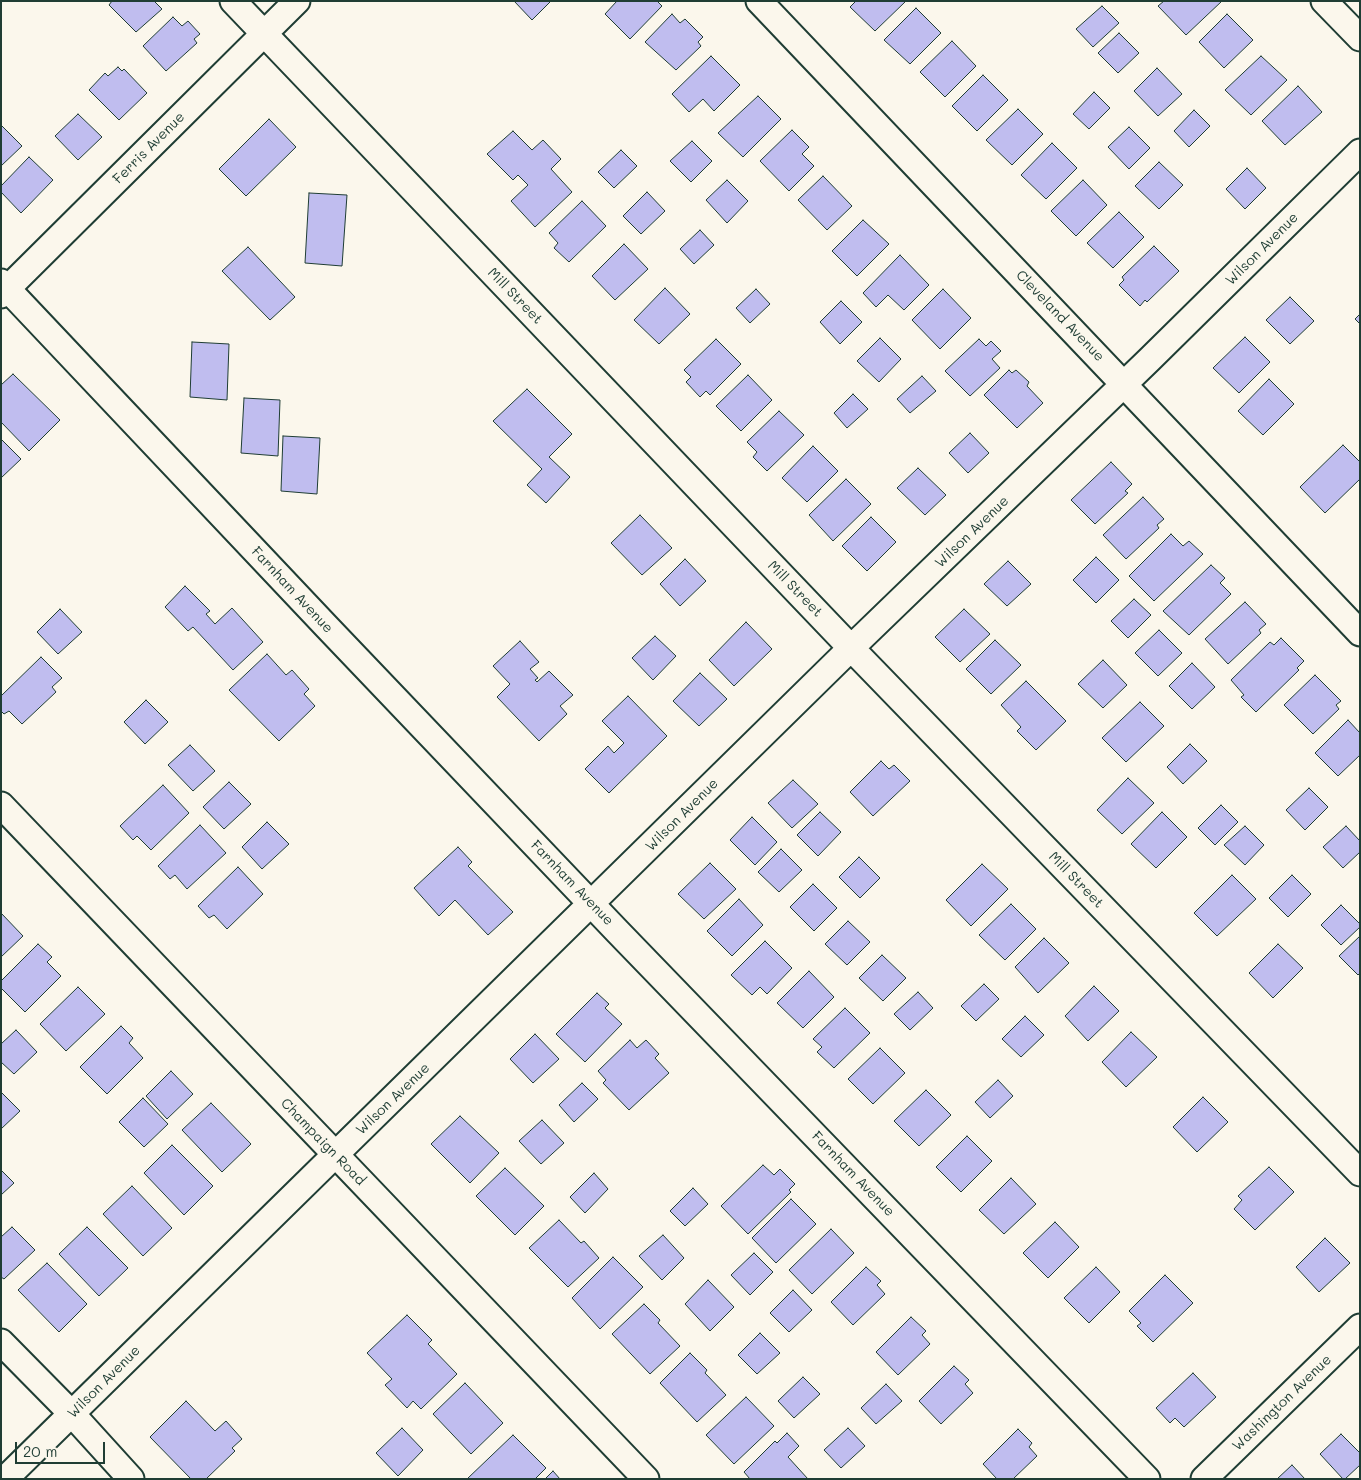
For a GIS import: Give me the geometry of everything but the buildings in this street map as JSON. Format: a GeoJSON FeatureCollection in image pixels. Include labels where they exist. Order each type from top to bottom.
{"type":"FeatureCollection","features":[{"type":"Feature","properties":{"kind":"street","name":"Mill Street"},"geometry":{"type":"LineString","coordinates":[[233,1],[851,648],[1360,1173]]}},
{"type":"Feature","properties":{"kind":"street","name":"Ferris Avenue"},"geometry":{"type":"LineString","coordinates":[[3,289],[297,1]]}},
{"type":"Feature","properties":{"kind":"street","name":"Cleveland Avenue"},"geometry":{"type":"LineString","coordinates":[[759,1],[1360,632]]}},
{"type":"Feature","properties":{"kind":"street"},"geometry":{"type":"LineString","coordinates":[[1324,1],[1360,38]]}},
{"type":"Feature","properties":{"kind":"street","name":"Wilson Avenue"},"geometry":{"type":"LineString","coordinates":[[5,1479],[851,648],[1125,384],[1360,152]]}},
{"type":"Feature","properties":{"kind":"street","name":"Farnham Avenue"},"geometry":{"type":"LineString","coordinates":[[3,289],[592,904],[1148,1479]]}},
{"type":"Feature","properties":{"kind":"street","name":"Champaign Road"},"geometry":{"type":"LineString","coordinates":[[1,805],[646,1479]]}},
{"type":"Feature","properties":{"kind":"street","name":"Washington Avenue"},"geometry":{"type":"LineString","coordinates":[[1204,1479],[1360,1327]]}},
{"type":"Feature","properties":{"kind":"street"},"geometry":{"type":"LineString","coordinates":[[1,1342],[72,1414],[131,1479]]}}]}
